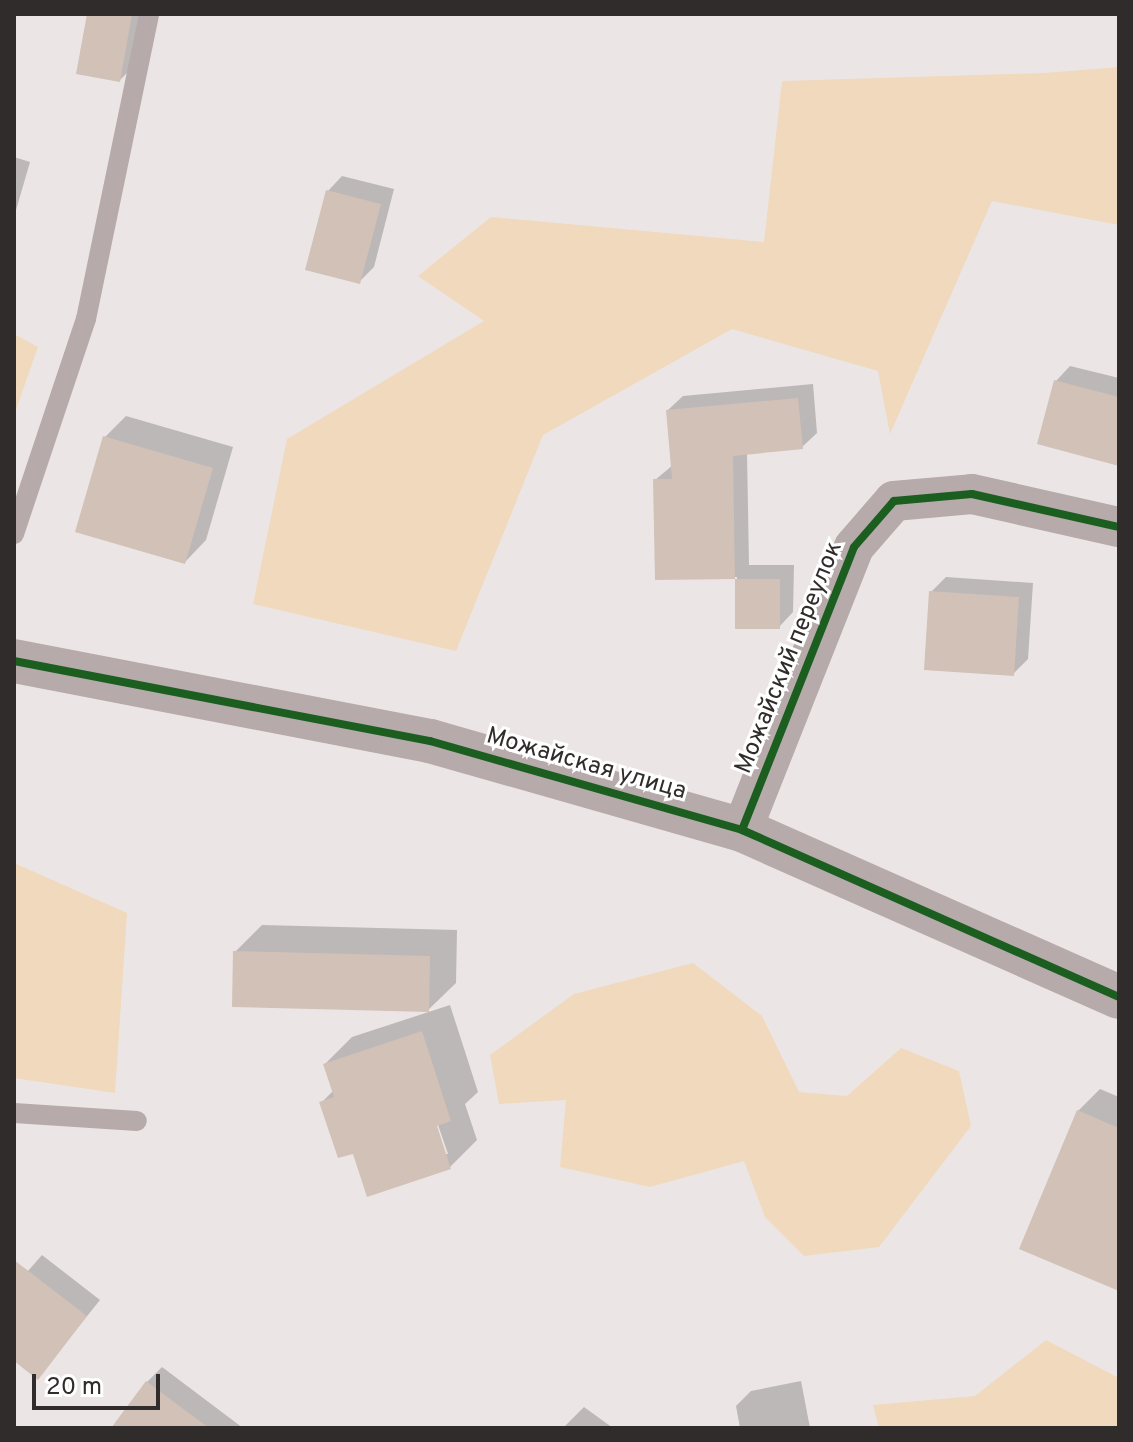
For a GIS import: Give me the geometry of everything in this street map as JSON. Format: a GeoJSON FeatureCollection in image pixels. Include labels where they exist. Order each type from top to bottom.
{"type":"FeatureCollection","features":[{"type":"Feature","properties":{"kind":"street","name":"Можайский переулок"},"geometry":{"type":"LineString","coordinates":[[742,830],[854,547],[894,501],[972,494],[1119,527]]}},
{"type":"Feature","properties":{"kind":"street","name":"Можайская улица"},"geometry":{"type":"LineString","coordinates":[[14,661],[430,741],[742,830],[1119,997]]}},
{"type":"Feature","properties":{"kind":"lane"},"geometry":{"type":"LineString","coordinates":[[14,534],[86,319],[149,14]]}},
{"type":"Feature","properties":{"kind":"lane"},"geometry":{"type":"LineString","coordinates":[[14,1113],[137,1121]]}},
{"type":"Feature","properties":{"kind":"shaded area"},"geometry":{"type":"Polygon","coordinates":[[[1119,67],[1119,225],[992,201],[890,434],[878,371],[732,329],[543,435],[456,651],[253,604],[287,439],[484,321],[418,276],[491,217],[764,242],[782,81],[1045,73],[1119,67]]]}},
{"type":"Feature","properties":{"kind":"shaded area"},"geometry":{"type":"Polygon","coordinates":[[[14,334],[38,347],[14,415],[14,334]]]}},
{"type":"Feature","properties":{"kind":"shaded area"},"geometry":{"type":"Polygon","coordinates":[[[14,863],[127,913],[115,1093],[14,1078],[14,863]]]}},
{"type":"Feature","properties":{"kind":"shaded area"},"geometry":{"type":"Polygon","coordinates":[[[693,963],[762,1016],[799,1092],[847,1096],[901,1048],[959,1071],[971,1126],[879,1247],[804,1256],[765,1217],[744,1161],[650,1187],[560,1167],[566,1100],[499,1104],[490,1055],[574,994],[693,963]]]}},
{"type":"Feature","properties":{"kind":"shaded area"},"geometry":{"type":"Polygon","coordinates":[[[1046,1340],[1119,1378],[1119,1428],[879,1428],[873,1405],[975,1396],[1046,1340]]]}},
{"type":"Feature","properties":{"kind":"building"},"geometry":{"type":"Polygon","coordinates":[[[87,14],[132,14],[120,82],[76,74],[87,14]]]}},
{"type":"Feature","properties":{"kind":"building"},"geometry":{"type":"Polygon","coordinates":[[[326,190],[381,204],[360,284],[305,270],[326,190]]]}},
{"type":"Feature","properties":{"kind":"building"},"geometry":{"type":"Polygon","coordinates":[[[1054,380],[1119,397],[1119,466],[1037,444],[1054,380]]]}},
{"type":"Feature","properties":{"kind":"building"},"geometry":{"type":"Polygon","coordinates":[[[798,398],[803,449],[733,456],[735,579],[655,580],[653,479],[672,479],[666,410],[798,398]]]}},
{"type":"Feature","properties":{"kind":"building"},"geometry":{"type":"Polygon","coordinates":[[[103,436],[213,468],[185,564],[75,532],[103,436]]]}},
{"type":"Feature","properties":{"kind":"building"},"geometry":{"type":"Polygon","coordinates":[[[735,579],[780,579],[780,629],[735,629],[735,579]]]}},
{"type":"Feature","properties":{"kind":"building"},"geometry":{"type":"Polygon","coordinates":[[[929,591],[1019,597],[1014,676],[924,670],[929,591]]]}},
{"type":"Feature","properties":{"kind":"building"},"geometry":{"type":"Polygon","coordinates":[[[233,951],[430,956],[429,1012],[232,1007],[233,951]]]}},
{"type":"Feature","properties":{"kind":"building"},"geometry":{"type":"Polygon","coordinates":[[[422,1031],[451,1121],[437,1126],[451,1169],[367,1197],[353,1154],[338,1158],[319,1102],[334,1097],[323,1064],[422,1031]]]}},
{"type":"Feature","properties":{"kind":"building"},"geometry":{"type":"Polygon","coordinates":[[[1077,1110],[1119,1128],[1119,1291],[1019,1249],[1077,1110]]]}},
{"type":"Feature","properties":{"kind":"building"},"geometry":{"type":"Polygon","coordinates":[[[14,1260],[87,1316],[38,1380],[14,1361],[14,1260]]]}},
{"type":"Feature","properties":{"kind":"building"},"geometry":{"type":"Polygon","coordinates":[[[146,1381],[209,1428],[111,1428],[146,1381]]]}},
{"type":"Feature","properties":{"kind":"cycle path"},"geometry":{"type":"LineString","coordinates":[[742,830],[854,547],[894,501],[972,494],[1119,527]]}},
{"type":"Feature","properties":{"kind":"cycle path"},"geometry":{"type":"LineString","coordinates":[[14,661],[430,741],[742,830],[1119,997]]}}]}
